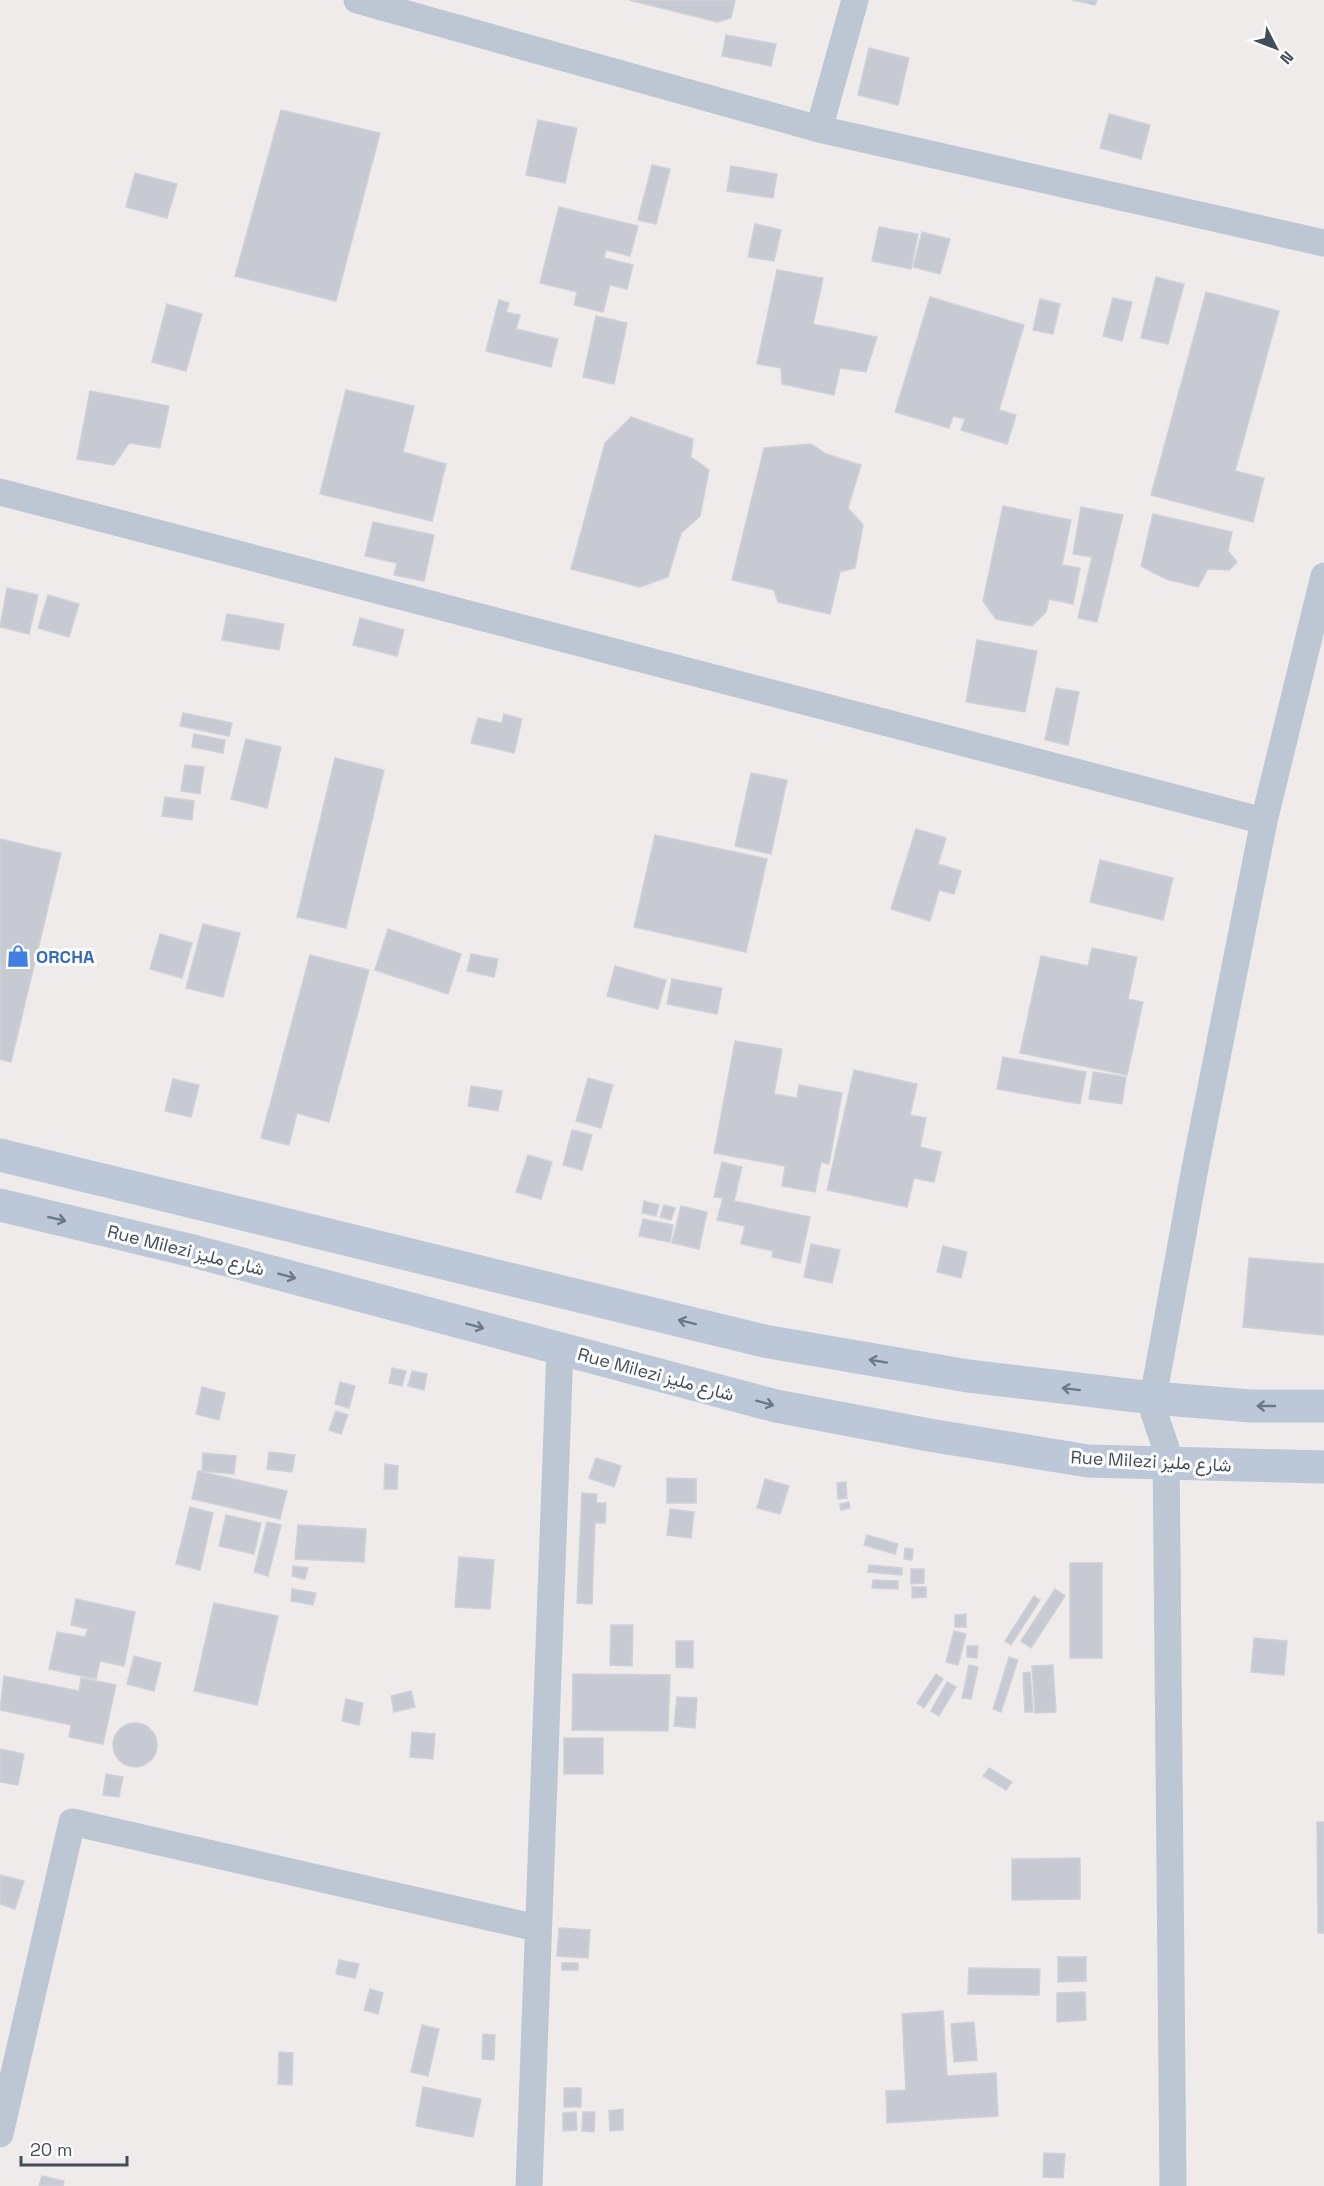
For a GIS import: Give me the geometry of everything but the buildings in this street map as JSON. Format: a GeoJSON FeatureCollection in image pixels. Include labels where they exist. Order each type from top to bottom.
{"type":"FeatureCollection","features":[{"type":"Feature","properties":{"kind":"street"},"geometry":{"type":"LineString","coordinates":[[357,0],[819,129],[1324,243]]}},
{"type":"Feature","properties":{"kind":"street"},"geometry":{"type":"LineString","coordinates":[[819,129],[855,0]]}},
{"type":"Feature","properties":{"kind":"street"},"geometry":{"type":"LineString","coordinates":[[0,492],[1264,821]]}},
{"type":"Feature","properties":{"kind":"street"},"geometry":{"type":"LineString","coordinates":[[1173,2186],[1166,1448],[1154,1413],[1153,1398],[1195,1168],[1264,821],[1324,576]]}},
{"type":"Feature","properties":{"kind":"street"},"geometry":{"type":"LineString","coordinates":[[0,1155],[764,1341],[968,1376],[1153,1398],[1251,1406],[1324,1406]]}},
{"type":"Feature","properties":{"kind":"street","name":"Rue Milezi شارع مليز"},"geometry":{"type":"LineString","coordinates":[[0,1205],[193,1251],[776,1406],[929,1436],[1088,1461],[1324,1467]]}},
{"type":"Feature","properties":{"kind":"street"},"geometry":{"type":"LineString","coordinates":[[529,2186],[560,1349]]}},
{"type":"Feature","properties":{"kind":"street"},"geometry":{"type":"LineString","coordinates":[[0,2134],[72,1822],[537,1928]]}},
{"type":"Feature","properties":{"kind":"place","name":"ORCHA"},"geometry":{"type":"Point","coordinates":[18,956]}}]}
